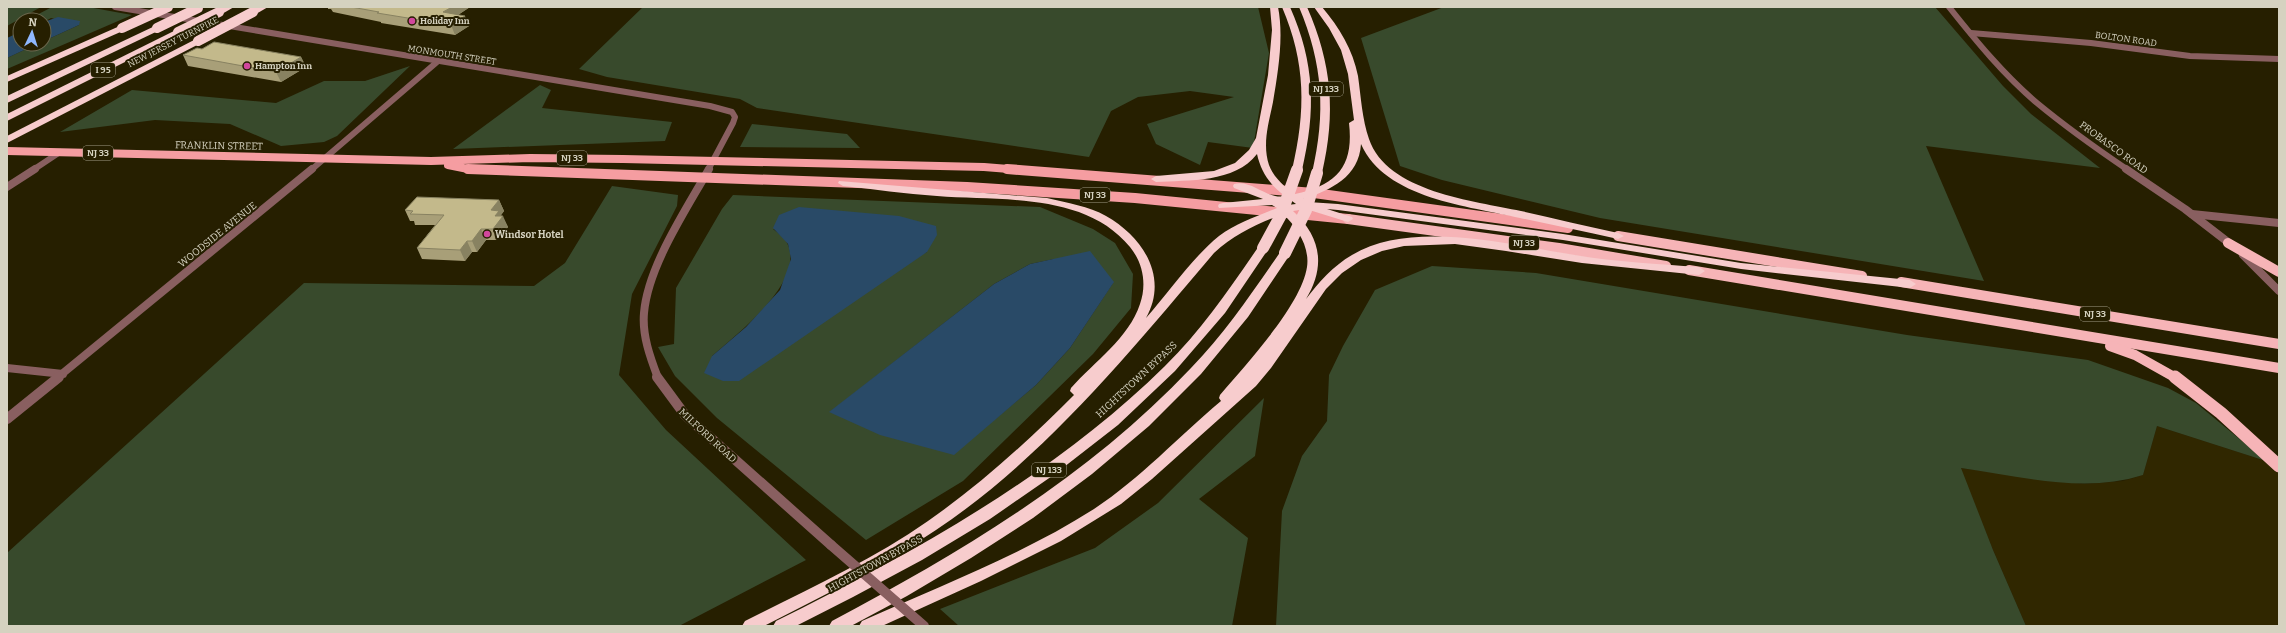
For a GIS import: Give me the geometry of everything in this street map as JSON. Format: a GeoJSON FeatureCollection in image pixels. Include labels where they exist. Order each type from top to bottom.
{"type":"FeatureCollection","features":[{"type":"Feature","properties":{"kind":"highway"},"geometry":{"type":"LineString","coordinates":[[7,79],[168,7]]}},
{"type":"Feature","properties":{"kind":"highway","name":"NEW JERSEY TURNPIKE"},"geometry":{"type":"LineString","coordinates":[[7,118],[230,7]]}},
{"type":"Feature","properties":{"kind":"highway","name":"NEW JERSEY TURNPIKE"},"geometry":{"type":"LineString","coordinates":[[7,140],[264,7]]}},
{"type":"Feature","properties":{"kind":"highway"},"geometry":{"type":"LineString","coordinates":[[1274,7],[1277,21],[1275,62],[1262,137],[1261,151],[1264,164],[1274,180],[1293,198],[1304,205],[1323,213],[1348,219]]}},
{"type":"Feature","properties":{"kind":"highway","name":"HIGHTSTOWN BYPASS"},"geometry":{"type":"LineString","coordinates":[[782,626],[878,578],[949,536],[1016,494],[1080,447],[1134,402],[1183,353],[1236,290],[1263,248],[1281,215],[1297,170],[1306,130],[1307,81],[1298,36],[1286,7]]}},
{"type":"Feature","properties":{"kind":"highway","name":"NJ 133"},"geometry":{"type":"LineString","coordinates":[[837,626],[959,559],[1047,500],[1099,461],[1166,402],[1217,348],[1255,301],[1285,253],[1306,210],[1317,173],[1326,133],[1326,83],[1320,49],[1303,7]]}},
{"type":"Feature","properties":{"kind":"highway"},"geometry":{"type":"LineString","coordinates":[[1318,7],[1331,22],[1345,48],[1353,73],[1362,133],[1370,151],[1387,170],[1410,184],[1457,201],[1618,236]]}},
{"type":"Feature","properties":{"kind":"highway","name":"NEW JERSEY TURNPIKE"},"geometry":{"type":"LineString","coordinates":[[7,100],[200,8]]}},
{"type":"Feature","properties":{"kind":"highway"},"geometry":{"type":"LineString","coordinates":[[750,626],[838,582],[907,542],[977,493],[1027,450],[1134,341],[1217,244],[1242,227],[1281,209],[1293,198],[1328,188],[1339,180],[1353,158],[1356,142],[1355,93]]}},
{"type":"Feature","properties":{"kind":"highway"},"geometry":{"type":"LineString","coordinates":[[1156,179],[1205,175],[1232,168],[1252,154],[1262,137]]}},
{"type":"Feature","properties":{"kind":"highway"},"geometry":{"type":"LineString","coordinates":[[843,183],[1054,202],[1081,210],[1115,227],[1126,235],[1139,250],[1149,276],[1148,296],[1142,313],[1129,332],[1089,376],[1027,450]]}},
{"type":"Feature","properties":{"kind":"highway"},"geometry":{"type":"LineString","coordinates":[[1207,421],[1274,336],[1300,297],[1311,276],[1313,261],[1311,246],[1300,226],[1281,209],[1259,193],[1238,186]]}},
{"type":"Feature","properties":{"kind":"highway"},"geometry":{"type":"LineString","coordinates":[[1223,206],[1281,209],[1304,205],[1338,206],[1518,230],[1741,266],[1910,284]]}},
{"type":"Feature","properties":{"kind":"highway","name":"NJ 33"},"geometry":{"type":"LineString","coordinates":[[1348,219],[1551,247],[2279,368]]}},
{"type":"Feature","properties":{"kind":"highway","name":"NJ 33"},"geometry":{"type":"LineString","coordinates":[[1618,236],[2279,344]]}},
{"type":"Feature","properties":{"kind":"highway"},"geometry":{"type":"LineString","coordinates":[[867,626],[974,576],[1083,522],[1150,474],[1252,382],[1331,275],[1357,256],[1377,248],[1415,241],[1457,242],[1585,260],[1699,271]]}},
{"type":"Feature","properties":{"kind":"highway"},"geometry":{"type":"LineString","coordinates":[[2228,243],[2279,272]]}},
{"type":"Feature","properties":{"kind":"highway"},"geometry":{"type":"LineString","coordinates":[[2060,332],[2122,349],[2149,361],[2174,376],[2202,395],[2279,466]]}},
{"type":"Feature","properties":{"kind":"main road","name":"FRANKLIN STREET"},"geometry":{"type":"LineString","coordinates":[[7,151],[325,158],[431,162]]}},
{"type":"Feature","properties":{"kind":"main road","name":"NJ 33"},"geometry":{"type":"LineString","coordinates":[[431,162],[530,158],[714,160],[984,167],[1156,179],[1314,193],[1481,215],[1618,236]]}},
{"type":"Feature","properties":{"kind":"main road","name":"NJ 33"},"geometry":{"type":"LineString","coordinates":[[431,162],[475,170],[843,183],[1043,192],[1223,206]]}},
{"type":"Feature","properties":{"kind":"main road","name":"NJ 33"},"geometry":{"type":"LineString","coordinates":[[1281,209],[1348,219]]}},
{"type":"Feature","properties":{"kind":"street","name":"MONMOUTH STREET"},"geometry":{"type":"LineString","coordinates":[[115,7],[729,110],[735,115],[734,120],[714,160]]}},
{"type":"Feature","properties":{"kind":"street","name":"PROBASCO ROAD"},"geometry":{"type":"LineString","coordinates":[[1949,7],[2011,78],[2042,106],[2192,214],[2253,264],[2279,291]]}},
{"type":"Feature","properties":{"kind":"street","name":"BOLTON ROAD"},"geometry":{"type":"LineString","coordinates":[[1971,33],[2091,43],[2190,56],[2279,59]]}},
{"type":"Feature","properties":{"kind":"street","name":"WOODSIDE AVENUE"},"geometry":{"type":"LineString","coordinates":[[7,419],[325,158],[437,62]]}},
{"type":"Feature","properties":{"kind":"street"},"geometry":{"type":"LineString","coordinates":[[7,187],[60,152]]}},
{"type":"Feature","properties":{"kind":"street","name":"MILFORD ROAD"},"geometry":{"type":"LineString","coordinates":[[714,160],[657,262],[649,286],[644,327],[653,367],[674,402],[700,430],[924,626]]}},
{"type":"Feature","properties":{"kind":"street"},"geometry":{"type":"LineString","coordinates":[[2192,214],[2279,223]]}},
{"type":"Feature","properties":{"kind":"street"},"geometry":{"type":"LineString","coordinates":[[7,368],[63,374]]}},
{"type":"Feature","properties":{"kind":"shaded area"},"geometry":{"type":"Polygon","coordinates":[[[2157,426],[2266,461],[2279,474],[2279,626],[2026,626],[1960,468],[2084,484],[2123,481],[2143,475],[2157,426]]]}},
{"type":"Feature","properties":{"kind":"green space"},"geometry":{"type":"Polygon","coordinates":[[[7,7],[41,7],[32,12],[12,12],[12,23],[7,26],[7,7]]]}},
{"type":"Feature","properties":{"kind":"green space"},"geometry":{"type":"Polygon","coordinates":[[[52,7],[88,7],[132,15],[52,50],[52,37],[79,25],[52,18],[52,12],[42,12],[52,7]]]}},
{"type":"Feature","properties":{"kind":"green space"},"geometry":{"type":"Polygon","coordinates":[[[643,7],[1258,7],[1269,53],[1253,148],[1208,142],[1200,165],[1156,144],[1147,124],[1234,97],[1190,91],[1138,97],[1111,111],[1089,157],[757,108],[740,99],[607,77],[579,69],[643,7]]]}},
{"type":"Feature","properties":{"kind":"green space"},"geometry":{"type":"Polygon","coordinates":[[[1444,7],[1935,7],[2003,86],[2031,114],[2100,168],[1926,146],[1984,281],[1600,218],[1442,180],[1400,166],[1361,38],[1444,7]]]}},
{"type":"Feature","properties":{"kind":"green space"},"geometry":{"type":"Polygon","coordinates":[[[20,52],[46,52],[7,69],[7,58],[20,52]]]}},
{"type":"Feature","properties":{"kind":"green space"},"geometry":{"type":"Polygon","coordinates":[[[410,66],[337,136],[324,142],[281,146],[230,124],[155,120],[60,132],[132,90],[276,103],[324,81],[365,81],[410,66]]]}},
{"type":"Feature","properties":{"kind":"green space"},"geometry":{"type":"Polygon","coordinates":[[[540,85],[551,90],[542,108],[672,122],[665,141],[453,149],[540,85]]]}},
{"type":"Feature","properties":{"kind":"green space"},"geometry":{"type":"Polygon","coordinates":[[[752,124],[847,134],[860,148],[740,147],[752,124]]]}},
{"type":"Feature","properties":{"kind":"green space"},"geometry":{"type":"Polygon","coordinates":[[[612,186],[678,195],[677,206],[632,294],[619,375],[666,430],[806,560],[679,626],[7,626],[7,553],[304,283],[534,286],[565,263],[612,186]]]}},
{"type":"Feature","properties":{"kind":"green space"},"geometry":{"type":"Polygon","coordinates":[[[733,195],[1040,207],[1093,229],[1115,243],[1133,274],[1131,308],[1093,354],[963,481],[866,540],[717,418],[675,376],[658,347],[674,344],[676,288],[722,209],[733,195]],[[773,229],[784,238],[788,245],[790,260],[786,275],[778,291],[765,306],[737,335],[712,356],[927,252],[773,229]],[[1054,259],[1030,264],[994,284],[830,412],[982,430],[1036,385],[1070,348],[1113,283],[1054,259]]]}},
{"type":"Feature","properties":{"kind":"green space"},"geometry":{"type":"Polygon","coordinates":[[[1432,266],[1536,273],[1907,335],[2088,360],[2168,388],[2196,403],[2266,461],[2157,426],[2143,475],[2121,480],[2098,483],[2052,482],[1961,468],[1993,550],[2026,626],[1276,626],[1282,511],[1302,456],[1327,421],[1329,375],[1343,346],[1375,290],[1432,266]]]}},
{"type":"Feature","properties":{"kind":"green space"},"geometry":{"type":"Polygon","coordinates":[[[1264,398],[1255,456],[1199,499],[1248,538],[1232,626],[959,626],[940,609],[1095,548],[1158,503],[1264,398]]]}},
{"type":"Feature","properties":{"kind":"water"},"geometry":{"type":"Polygon","coordinates":[[[58,17],[80,21],[79,25],[52,37],[52,19],[58,17]]]}},
{"type":"Feature","properties":{"kind":"water"},"geometry":{"type":"Polygon","coordinates":[[[12,36],[12,52],[20,52],[7,58],[7,38],[12,36]]]}},
{"type":"Feature","properties":{"kind":"water"},"geometry":{"type":"Polygon","coordinates":[[[799,207],[899,216],[936,226],[937,235],[927,252],[739,381],[723,381],[704,373],[712,356],[746,327],[780,290],[791,259],[788,244],[773,228],[779,215],[799,207]]]}},
{"type":"Feature","properties":{"kind":"water"},"geometry":{"type":"Polygon","coordinates":[[[1090,251],[1114,282],[1070,348],[1036,385],[954,455],[880,435],[829,412],[994,284],[1030,264],[1090,251]]]}},
{"type":"Feature","properties":{"kind":"building"},"geometry":{"type":"Polygon","coordinates":[[[351,7],[452,7],[443,12],[465,16],[451,25],[377,13],[379,12],[351,7]]]}},
{"type":"Feature","properties":{"kind":"building"},"geometry":{"type":"Polygon","coordinates":[[[214,42],[301,57],[276,72],[183,55],[197,48],[202,49],[214,42]]]}},
{"type":"Feature","properties":{"kind":"building"},"geometry":{"type":"Polygon","coordinates":[[[417,197],[499,200],[491,210],[499,211],[495,216],[503,216],[493,229],[481,229],[472,241],[467,241],[460,250],[417,248],[444,215],[410,214],[413,211],[405,210],[417,197]]]}},
{"type":"Feature","properties":{"kind":"place","name":"Holiday Inn"},"geometry":{"type":"Point","coordinates":[412,21]}},
{"type":"Feature","properties":{"kind":"place","name":"Hampton Inn"},"geometry":{"type":"Point","coordinates":[247,66]}},
{"type":"Feature","properties":{"kind":"place","name":"Windsor Hotel"},"geometry":{"type":"Point","coordinates":[487,234]}}]}
